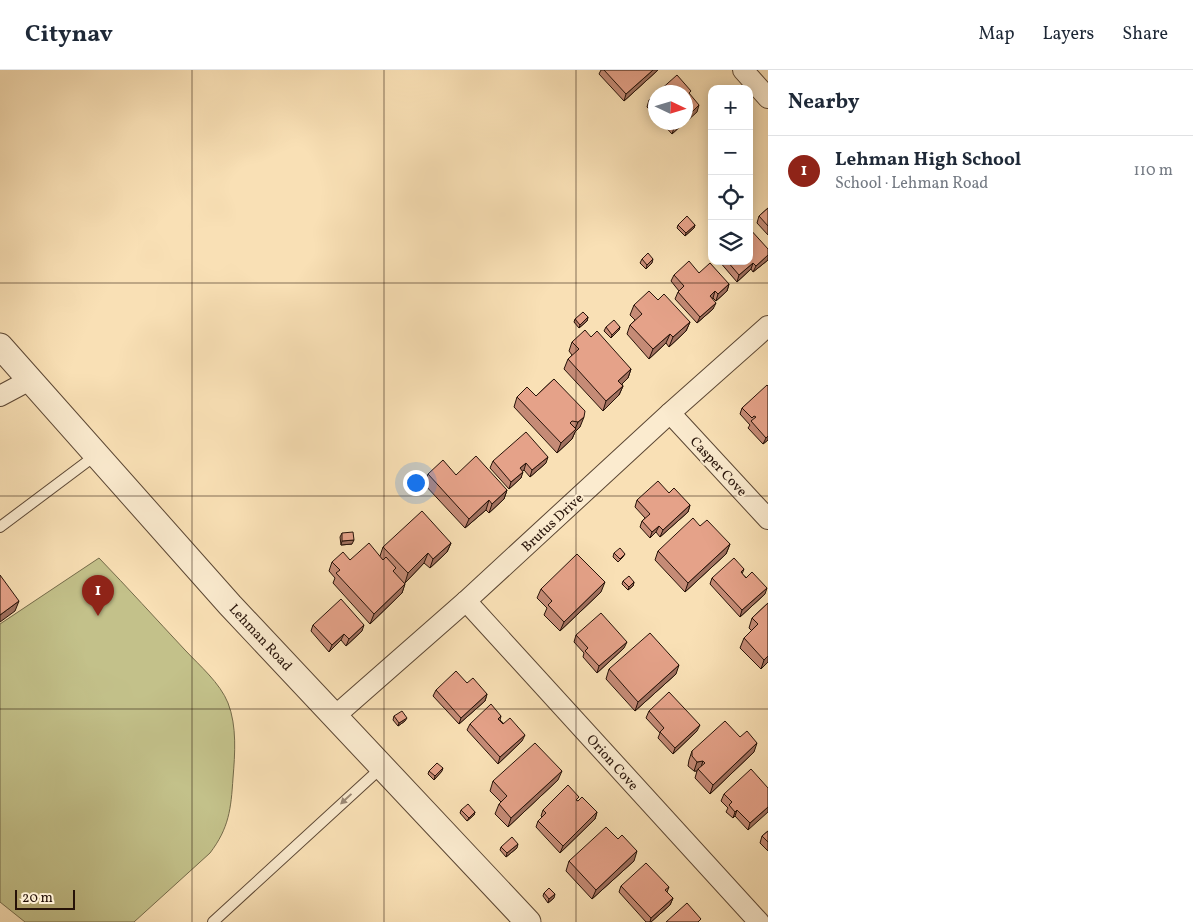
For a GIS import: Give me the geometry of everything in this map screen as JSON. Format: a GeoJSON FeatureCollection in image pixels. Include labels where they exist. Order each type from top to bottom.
{"type":"FeatureCollection","features":[{"type":"Feature","properties":{"kind":"street"},"geometry":{"type":"LineString","coordinates":[[743,70],[768,97]]}},
{"type":"Feature","properties":{"kind":"street","name":"Brutus Drive"},"geometry":{"type":"LineString","coordinates":[[335,716],[466,601],[670,413],[768,326]]}},
{"type":"Feature","properties":{"kind":"street","name":"Lehman Road"},"geometry":{"type":"LineString","coordinates":[[0,346],[230,604],[528,922]]}},
{"type":"Feature","properties":{"kind":"street"},"geometry":{"type":"LineString","coordinates":[[0,396],[30,380]]}},
{"type":"Feature","properties":{"kind":"street","name":"Casper Cove"},"geometry":{"type":"LineString","coordinates":[[670,413],[768,519]]}},
{"type":"Feature","properties":{"kind":"street","name":"Orion Cove"},"geometry":{"type":"LineString","coordinates":[[466,601],[759,922]]}},
{"type":"Feature","properties":{"kind":"lane"},"geometry":{"type":"LineString","coordinates":[[0,527],[97,454]]}},
{"type":"Feature","properties":{"kind":"lane"},"geometry":{"type":"LineString","coordinates":[[212,922],[382,766]]}},
{"type":"Feature","properties":{"kind":"shaded area"},"geometry":{"type":"Polygon","coordinates":[[[99,558],[209,675],[228,703],[233,721],[235,740],[230,809],[221,835],[210,853],[134,922],[25,922],[0,902],[0,624],[99,558]]]}},
{"type":"Feature","properties":{"kind":"building"},"geometry":{"type":"Polygon","coordinates":[[[604,70],[653,70],[626,94],[604,70]]]}},
{"type":"Feature","properties":{"kind":"building"},"geometry":{"type":"Polygon","coordinates":[[[677,75],[686,85],[666,85],[677,75]]]}},
{"type":"Feature","properties":{"kind":"building"},"geometry":{"type":"Polygon","coordinates":[[[693,98],[699,105],[693,111],[693,98]]]}},
{"type":"Feature","properties":{"kind":"building"},"geometry":{"type":"Polygon","coordinates":[[[768,208],[768,226],[759,216],[768,208]]]}},
{"type":"Feature","properties":{"kind":"building"},"geometry":{"type":"Polygon","coordinates":[[[687,216],[695,225],[686,233],[678,225],[687,216]]]}},
{"type":"Feature","properties":{"kind":"building"},"geometry":{"type":"Polygon","coordinates":[[[753,232],[768,249],[768,255],[756,266],[753,263],[753,232]]]}},
{"type":"Feature","properties":{"kind":"building"},"geometry":{"type":"Polygon","coordinates":[[[648,253],[653,259],[647,265],[642,259],[648,253]]]}},
{"type":"Feature","properties":{"kind":"building"},"geometry":{"type":"Polygon","coordinates":[[[689,261],[699,273],[708,265],[712,265],[729,284],[718,294],[715,291],[710,296],[716,303],[700,317],[678,292],[684,286],[674,275],[689,261]]]}},
{"type":"Feature","properties":{"kind":"building"},"geometry":{"type":"Polygon","coordinates":[[[730,265],[751,265],[739,275],[730,265]]]}},
{"type":"Feature","properties":{"kind":"building"},"geometry":{"type":"Polygon","coordinates":[[[649,291],[658,300],[664,294],[690,322],[673,337],[670,334],[653,349],[630,325],[642,314],[634,305],[649,291]]]}},
{"type":"Feature","properties":{"kind":"building"},"geometry":{"type":"Polygon","coordinates":[[[583,312],[588,317],[580,325],[575,319],[583,312]]]}},
{"type":"Feature","properties":{"kind":"building"},"geometry":{"type":"Polygon","coordinates":[[[614,320],[620,327],[612,335],[606,327],[614,320]]]}},
{"type":"Feature","properties":{"kind":"building"},"geometry":{"type":"Polygon","coordinates":[[[585,330],[591,337],[597,331],[631,369],[618,381],[623,386],[606,401],[568,359],[579,349],[572,342],[585,330]]]}},
{"type":"Feature","properties":{"kind":"building"},"geometry":{"type":"Polygon","coordinates":[[[554,379],[585,411],[584,417],[578,422],[572,421],[570,423],[576,429],[561,443],[517,397],[527,387],[536,396],[554,379]]]}},
{"type":"Feature","properties":{"kind":"building"},"geometry":{"type":"Polygon","coordinates":[[[767,385],[768,436],[766,438],[751,421],[756,417],[752,418],[742,408],[767,385]]]}},
{"type":"Feature","properties":{"kind":"building"},"geometry":{"type":"Polygon","coordinates":[[[526,432],[548,457],[532,470],[526,463],[520,468],[523,472],[511,482],[493,461],[526,432]]]}},
{"type":"Feature","properties":{"kind":"building"},"geometry":{"type":"Polygon","coordinates":[[[476,456],[507,490],[492,504],[489,500],[469,519],[428,474],[443,460],[456,475],[476,456]]]}},
{"type":"Feature","properties":{"kind":"building"},"geometry":{"type":"Polygon","coordinates":[[[658,481],[669,493],[674,488],[690,505],[663,530],[659,526],[652,532],[642,521],[650,514],[637,500],[658,481]]]}},
{"type":"Feature","properties":{"kind":"building"},"geometry":{"type":"Polygon","coordinates":[[[422,511],[451,543],[433,559],[428,553],[408,573],[383,547],[422,511]]]}},
{"type":"Feature","properties":{"kind":"building"},"geometry":{"type":"Polygon","coordinates":[[[693,518],[700,526],[707,520],[730,544],[688,583],[658,551],[693,518]]]}},
{"type":"Feature","properties":{"kind":"building"},"geometry":{"type":"Polygon","coordinates":[[[353,532],[354,540],[342,541],[342,533],[353,532]]]}},
{"type":"Feature","properties":{"kind":"building"},"geometry":{"type":"Polygon","coordinates":[[[369,543],[383,560],[386,557],[396,568],[393,571],[405,584],[374,614],[336,573],[340,570],[332,562],[343,552],[350,560],[369,543]]]}},
{"type":"Feature","properties":{"kind":"building"},"geometry":{"type":"Polygon","coordinates":[[[620,548],[625,554],[620,559],[614,553],[620,548]]]}},
{"type":"Feature","properties":{"kind":"building"},"geometry":{"type":"Polygon","coordinates":[[[577,554],[605,582],[564,622],[548,605],[552,601],[541,589],[577,554]]]}},
{"type":"Feature","properties":{"kind":"building"},"geometry":{"type":"Polygon","coordinates":[[[734,558],[744,569],[741,572],[746,578],[752,572],[767,588],[742,610],[712,578],[734,558]]]}},
{"type":"Feature","properties":{"kind":"building"},"geometry":{"type":"Polygon","coordinates":[[[0,575],[19,601],[0,615],[0,575]]]}},
{"type":"Feature","properties":{"kind":"building"},"geometry":{"type":"Polygon","coordinates":[[[629,576],[634,582],[629,587],[623,581],[629,576]]]}},
{"type":"Feature","properties":{"kind":"building"},"geometry":{"type":"Polygon","coordinates":[[[341,599],[364,625],[349,639],[344,634],[332,645],[313,625],[341,599]]]}},
{"type":"Feature","properties":{"kind":"building"},"geometry":{"type":"Polygon","coordinates":[[[768,603],[768,656],[764,660],[744,638],[758,624],[752,618],[768,603]]]}},
{"type":"Feature","properties":{"kind":"building"},"geometry":{"type":"Polygon","coordinates":[[[601,613],[627,642],[599,666],[585,651],[588,648],[576,635],[601,613]]]}},
{"type":"Feature","properties":{"kind":"building"},"geometry":{"type":"Polygon","coordinates":[[[650,633],[679,665],[638,702],[609,669],[650,633]]]}},
{"type":"Feature","properties":{"kind":"building"},"geometry":{"type":"Polygon","coordinates":[[[456,671],[467,683],[473,678],[487,694],[461,718],[436,690],[456,671]]]}},
{"type":"Feature","properties":{"kind":"building"},"geometry":{"type":"Polygon","coordinates":[[[669,692],[700,725],[675,748],[660,732],[664,728],[649,711],[669,692]]]}},
{"type":"Feature","properties":{"kind":"building"},"geometry":{"type":"Polygon","coordinates":[[[491,704],[501,716],[498,719],[503,724],[510,718],[525,735],[500,757],[470,724],[491,704]]]}},
{"type":"Feature","properties":{"kind":"building"},"geometry":{"type":"Polygon","coordinates":[[[402,711],[407,718],[399,723],[394,716],[402,711]]]}},
{"type":"Feature","properties":{"kind":"building"},"geometry":{"type":"Polygon","coordinates":[[[725,721],[740,737],[747,731],[757,743],[713,785],[698,769],[705,763],[703,761],[697,762],[692,756],[692,751],[725,721]]]}},
{"type":"Feature","properties":{"kind":"building"},"geometry":{"type":"Polygon","coordinates":[[[535,743],[562,771],[511,818],[499,804],[507,796],[493,781],[535,743]]]}},
{"type":"Feature","properties":{"kind":"building"},"geometry":{"type":"Polygon","coordinates":[[[437,763],[443,768],[435,776],[429,771],[437,763]]]}},
{"type":"Feature","properties":{"kind":"building"},"geometry":{"type":"Polygon","coordinates":[[[751,769],[768,788],[768,807],[750,823],[737,810],[735,812],[729,805],[732,802],[724,794],[751,769]]]}},
{"type":"Feature","properties":{"kind":"building"},"geometry":{"type":"Polygon","coordinates":[[[568,785],[579,797],[576,800],[578,801],[582,797],[597,812],[563,846],[538,821],[546,813],[543,810],[568,785]]]}},
{"type":"Feature","properties":{"kind":"building"},"geometry":{"type":"Polygon","coordinates":[[[468,804],[475,812],[469,818],[461,810],[468,804]]]}},
{"type":"Feature","properties":{"kind":"building"},"geometry":{"type":"Polygon","coordinates":[[[606,827],[618,839],[622,835],[637,851],[596,890],[569,861],[606,827]]]}},
{"type":"Feature","properties":{"kind":"building"},"geometry":{"type":"Polygon","coordinates":[[[768,831],[768,842],[762,836],[768,831]]]}},
{"type":"Feature","properties":{"kind":"building"},"geometry":{"type":"Polygon","coordinates":[[[512,837],[518,844],[507,853],[501,847],[512,837]]]}},
{"type":"Feature","properties":{"kind":"building"},"geometry":{"type":"Polygon","coordinates":[[[646,863],[669,887],[665,890],[673,898],[651,918],[621,886],[646,863]]]}},
{"type":"Feature","properties":{"kind":"building"},"geometry":{"type":"Polygon","coordinates":[[[549,888],[555,894],[549,899],[544,893],[549,888]]]}},
{"type":"Feature","properties":{"kind":"building"},"geometry":{"type":"Polygon","coordinates":[[[687,903],[701,919],[698,922],[666,922],[687,903]]]}},
{"type":"Feature","properties":{"kind":"place","name":"Lehman High School"},"geometry":{"type":"Point","coordinates":[98,616]}}]}
